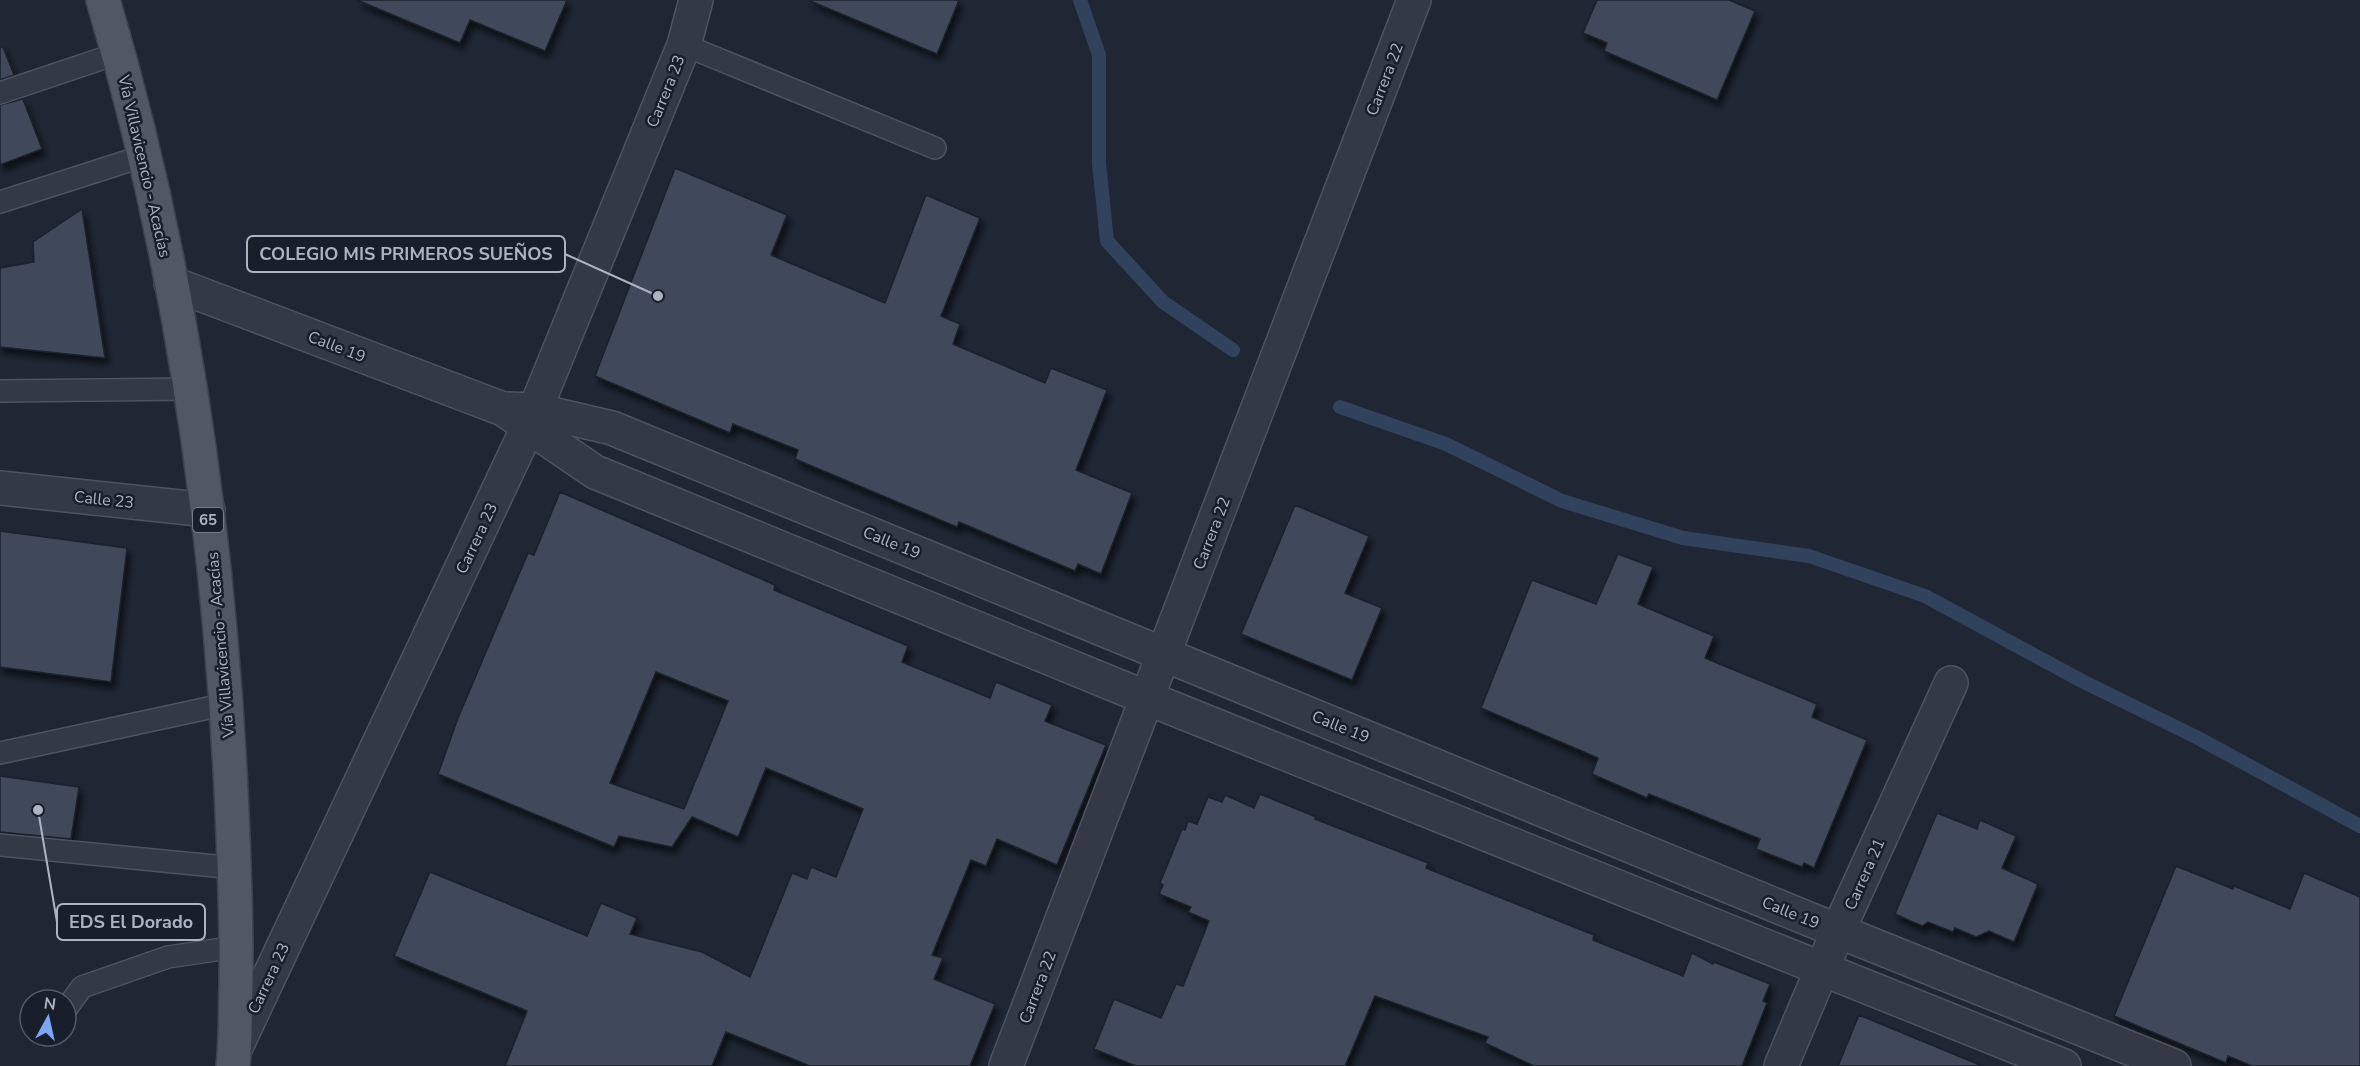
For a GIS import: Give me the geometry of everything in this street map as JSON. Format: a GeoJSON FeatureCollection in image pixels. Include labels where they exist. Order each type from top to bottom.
{"type":"FeatureCollection","features":[{"type":"Feature","properties":{"kind":"main road","name":"Vía Villavicencio - Acacías"},"geometry":{"type":"LineString","coordinates":[[103,0],[119,53],[144,156],[171,283],[190,388],[208,510],[226,704],[235,868],[234,1058]]}},
{"type":"Feature","properties":{"kind":"street","name":"Carrera 23"},"geometry":{"type":"LineString","coordinates":[[234,1058],[522,415],[684,45],[696,0]]}},
{"type":"Feature","properties":{"kind":"street","name":"Carrera 22"},"geometry":{"type":"LineString","coordinates":[[1006,1066],[1414,0]]}},
{"type":"Feature","properties":{"kind":"street","name":"Calle 19"},"geometry":{"type":"LineString","coordinates":[[171,283],[522,415],[612,428],[1838,931],[2174,1066]]}},
{"type":"Feature","properties":{"kind":"street","name":"Calle 19"},"geometry":{"type":"LineString","coordinates":[[522,415],[595,472],[1148,698],[2064,1066]]}},
{"type":"Feature","properties":{"kind":"street","name":"Calle 23"},"geometry":{"type":"LineString","coordinates":[[0,488],[208,510]]}},
{"type":"Feature","properties":{"kind":"street","name":"Carrera 21"},"geometry":{"type":"LineString","coordinates":[[1781,1066],[1838,931],[1951,683]]}},
{"type":"Feature","properties":{"kind":"lane"},"geometry":{"type":"LineString","coordinates":[[684,45],[935,148]]}},
{"type":"Feature","properties":{"kind":"lane"},"geometry":{"type":"LineString","coordinates":[[0,93],[119,53]]}},
{"type":"Feature","properties":{"kind":"lane"},"geometry":{"type":"LineString","coordinates":[[0,202],[144,156]]}},
{"type":"Feature","properties":{"kind":"lane"},"geometry":{"type":"LineString","coordinates":[[0,391],[190,388]]}},
{"type":"Feature","properties":{"kind":"lane"},"geometry":{"type":"LineString","coordinates":[[0,752],[226,704]]}},
{"type":"Feature","properties":{"kind":"lane"},"geometry":{"type":"LineString","coordinates":[[0,845],[235,868]]}},
{"type":"Feature","properties":{"kind":"lane"},"geometry":{"type":"LineString","coordinates":[[78,992],[82,987],[168,957],[236,947]]}},
{"type":"Feature","properties":{"kind":"building"},"geometry":{"type":"Polygon","coordinates":[[[357,0],[567,0],[545,51],[470,20],[460,43],[357,0]]]}},
{"type":"Feature","properties":{"kind":"building"},"geometry":{"type":"Polygon","coordinates":[[[808,0],[959,0],[937,54],[808,0]]]}},
{"type":"Feature","properties":{"kind":"building"},"geometry":{"type":"Polygon","coordinates":[[[1597,0],[1729,0],[1755,11],[1717,100],[1604,51],[1607,43],[1583,33],[1597,0]]]}},
{"type":"Feature","properties":{"kind":"building"},"geometry":{"type":"Polygon","coordinates":[[[0,47],[3,47],[14,75],[0,80],[0,47]]]}},
{"type":"Feature","properties":{"kind":"building"},"geometry":{"type":"Polygon","coordinates":[[[23,99],[42,149],[0,165],[0,105],[23,99]]]}},
{"type":"Feature","properties":{"kind":"building"},"geometry":{"type":"Polygon","coordinates":[[[675,168],[787,215],[771,255],[885,303],[926,195],[980,218],[941,316],[960,324],[953,344],[1045,383],[1051,368],[1107,390],[1076,470],[1132,493],[1101,574],[1078,564],[1075,571],[959,522],[957,527],[795,459],[798,450],[733,424],[730,433],[595,376],[675,168]]]}},
{"type":"Feature","properties":{"kind":"building"},"geometry":{"type":"Polygon","coordinates":[[[82,209],[105,358],[0,347],[0,268],[34,262],[33,242],[82,209]]]}},
{"type":"Feature","properties":{"kind":"building"},"geometry":{"type":"Polygon","coordinates":[[[560,492],[775,585],[774,590],[908,646],[902,662],[990,698],[996,682],[1052,705],[1045,721],[1106,745],[1057,865],[997,839],[986,866],[971,860],[932,955],[943,958],[934,979],[995,1004],[970,1066],[810,1066],[726,1032],[712,1066],[505,1066],[527,1011],[394,956],[430,872],[587,936],[601,903],[637,918],[630,934],[702,952],[750,977],[792,873],[807,879],[811,867],[836,877],[863,809],[766,768],[738,837],[692,817],[672,847],[619,836],[614,847],[438,774],[458,718],[528,553],[534,555],[560,492]],[[656,672],[610,783],[684,809],[728,701],[656,672]]]}},
{"type":"Feature","properties":{"kind":"building"},"geometry":{"type":"Polygon","coordinates":[[[1295,505],[1369,536],[1345,593],[1382,608],[1352,680],[1241,634],[1295,505]]]}},
{"type":"Feature","properties":{"kind":"building"},"geometry":{"type":"Polygon","coordinates":[[[0,531],[127,548],[111,682],[0,667],[0,531]]]}},
{"type":"Feature","properties":{"kind":"building"},"geometry":{"type":"Polygon","coordinates":[[[1618,554],[1653,567],[1638,604],[1714,636],[1705,658],[1817,704],[1812,717],[1867,740],[1814,868],[1804,863],[1802,867],[1756,849],[1760,839],[1649,794],[1647,798],[1592,774],[1598,758],[1481,708],[1532,580],[1596,604],[1618,554]]]}},
{"type":"Feature","properties":{"kind":"building"},"geometry":{"type":"Polygon","coordinates":[[[0,776],[79,787],[71,839],[0,832],[0,776]]]}},
{"type":"Feature","properties":{"kind":"building"},"geometry":{"type":"Polygon","coordinates":[[[1260,794],[1316,817],[1315,819],[1428,863],[1426,868],[1594,935],[1593,940],[1683,976],[1692,953],[1713,964],[1714,962],[1770,984],[1763,1001],[1767,1003],[1742,1066],[1534,1066],[1485,1043],[1488,1037],[1375,996],[1345,1066],[1136,1066],[1094,1049],[1114,999],[1161,1018],[1176,984],[1183,986],[1209,921],[1188,912],[1191,907],[1159,894],[1163,885],[1160,883],[1182,829],[1185,830],[1188,821],[1197,824],[1208,797],[1222,802],[1225,795],[1254,808],[1260,794]]]}},
{"type":"Feature","properties":{"kind":"building"},"geometry":{"type":"Polygon","coordinates":[[[1937,813],[1977,829],[1980,820],[2016,836],[2002,868],[2038,884],[2014,942],[1989,931],[1976,937],[1955,928],[1953,932],[1928,922],[1922,926],[1895,914],[1937,813]]]}},
{"type":"Feature","properties":{"kind":"building"},"geometry":{"type":"Polygon","coordinates":[[[2176,866],[2290,909],[2304,873],[2360,897],[2360,1066],[2252,1066],[2228,1056],[2226,1063],[2114,1016],[2176,866]]]}},
{"type":"Feature","properties":{"kind":"building"},"geometry":{"type":"Polygon","coordinates":[[[1859,1015],[1980,1065],[1980,1066],[1838,1066],[1859,1015]]]}},
{"type":"Feature","properties":{"kind":"waterway"},"geometry":{"type":"LineString","coordinates":[[1080,0],[1099,55],[1099,163],[1107,241],[1163,302],[1233,350]]}},
{"type":"Feature","properties":{"kind":"waterway"},"geometry":{"type":"LineString","coordinates":[[1340,407],[1446,444],[1562,501],[1683,538],[1809,556],[1925,596],[2082,681],[2198,738],[2360,826]]}},
{"type":"Feature","properties":{"kind":"place","name":"COLEGIO MIS PRIMEROS SUEÑOS"},"geometry":{"type":"Point","coordinates":[658,296]}},
{"type":"Feature","properties":{"kind":"place","name":"EDS El Dorado"},"geometry":{"type":"Point","coordinates":[38,810]}}]}
